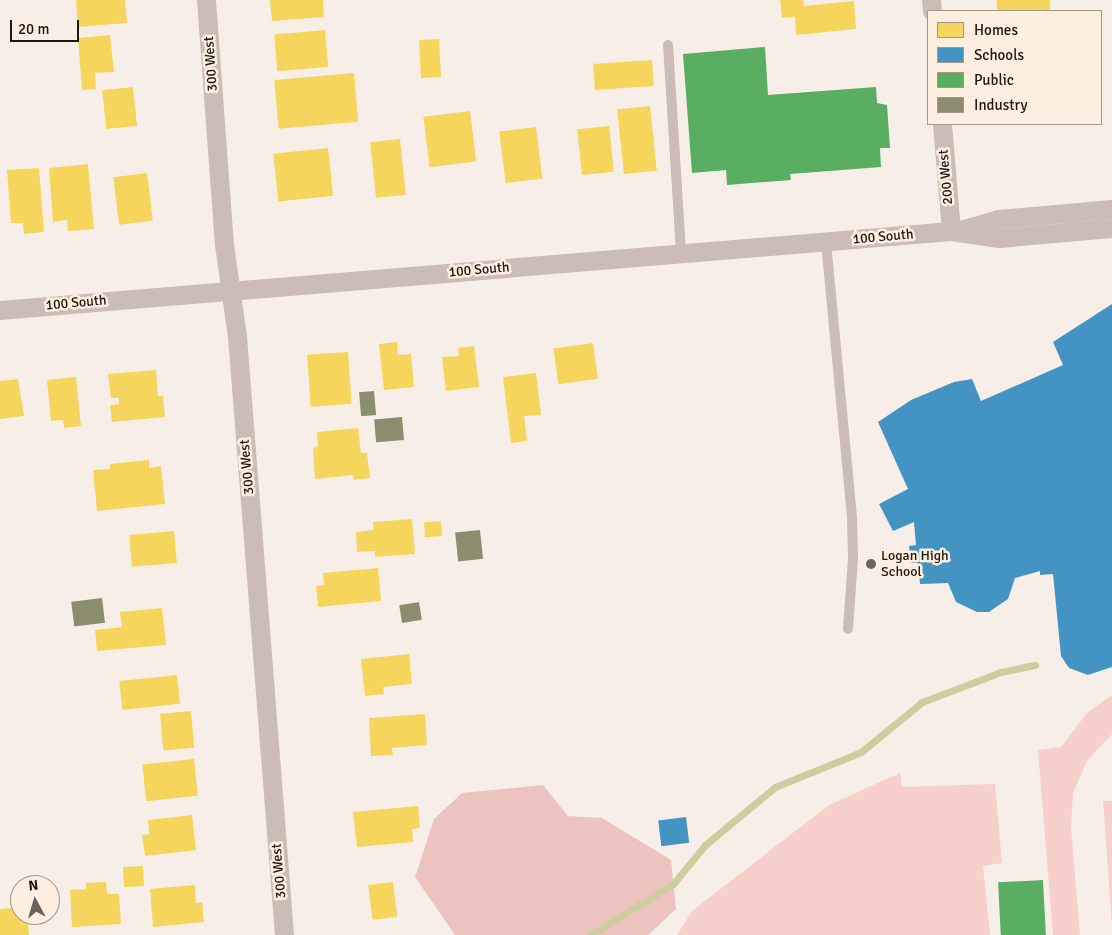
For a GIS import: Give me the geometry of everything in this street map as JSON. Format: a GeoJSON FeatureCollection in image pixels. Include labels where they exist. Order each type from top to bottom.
{"type":"FeatureCollection","features":[{"type":"Feature","properties":{"kind":"street","name":"300 West"},"geometry":{"type":"LineString","coordinates":[[206,0],[229,291],[237,336],[284,935]]}},
{"type":"Feature","properties":{"kind":"street","name":"200 West"},"geometry":{"type":"LineString","coordinates":[[942,125],[955,231]]}},
{"type":"Feature","properties":{"kind":"street","name":"100 South"},"geometry":{"type":"LineString","coordinates":[[0,310],[955,231],[998,219],[1112,209]]}},
{"type":"Feature","properties":{"kind":"street","name":"100 South"},"geometry":{"type":"LineString","coordinates":[[955,231],[999,238],[1112,228]]}},
{"type":"Feature","properties":{"kind":"lane"},"geometry":{"type":"LineString","coordinates":[[668,45],[681,253]]}},
{"type":"Feature","properties":{"kind":"lane"},"geometry":{"type":"LineString","coordinates":[[826,242],[852,518],[853,560],[848,629]]}},
{"type":"Feature","properties":{"kind":"shaded area"},"geometry":{"type":"Polygon","coordinates":[[[1112,695],[1112,734],[1087,761],[1073,793],[1071,827],[1080,935],[1053,935],[1038,750],[1061,747],[1087,713],[1112,695]]]}},
{"type":"Feature","properties":{"kind":"shaded area"},"geometry":{"type":"Polygon","coordinates":[[[900,773],[902,787],[995,784],[1002,863],[983,866],[990,935],[677,935],[692,911],[829,805],[900,773]]]}},
{"type":"Feature","properties":{"kind":"shaded area"},"geometry":{"type":"Polygon","coordinates":[[[543,785],[568,816],[602,818],[671,860],[676,909],[648,935],[455,935],[415,877],[434,819],[462,793],[543,785]]]}},
{"type":"Feature","properties":{"kind":"shaded area"},"geometry":{"type":"Polygon","coordinates":[[[1103,801],[1112,801],[1112,926],[1103,801]]]}},
{"type":"Feature","properties":{"kind":"building: Homes"},"geometry":{"type":"Polygon","coordinates":[[[76,0],[125,0],[127,23],[78,27],[76,0]]]}},
{"type":"Feature","properties":{"kind":"building: Homes"},"geometry":{"type":"Polygon","coordinates":[[[270,0],[323,0],[324,17],[272,21],[270,0]]]}},
{"type":"Feature","properties":{"kind":"building: Homes"},"geometry":{"type":"Polygon","coordinates":[[[780,0],[803,0],[804,6],[854,1],[856,29],[796,35],[795,17],[782,18],[780,0]]]}},
{"type":"Feature","properties":{"kind":"building: Homes"},"geometry":{"type":"Polygon","coordinates":[[[997,0],[1050,0],[1050,10],[997,10],[997,0]]]}},
{"type":"Feature","properties":{"kind":"building: Homes"},"geometry":{"type":"Polygon","coordinates":[[[325,30],[328,67],[277,71],[274,34],[325,30]]]}},
{"type":"Feature","properties":{"kind":"building: Homes"},"geometry":{"type":"Polygon","coordinates":[[[110,35],[114,72],[95,73],[96,89],[82,90],[78,38],[110,35]]]}},
{"type":"Feature","properties":{"kind":"building: Homes"},"geometry":{"type":"Polygon","coordinates":[[[439,39],[441,77],[421,78],[419,40],[439,39]]]}},
{"type":"Feature","properties":{"kind":"building: Homes"},"geometry":{"type":"Polygon","coordinates":[[[652,60],[654,86],[595,90],[593,64],[652,60]]]}},
{"type":"Feature","properties":{"kind":"building: Homes"},"geometry":{"type":"Polygon","coordinates":[[[354,73],[358,122],[279,129],[274,80],[354,73]]]}},
{"type":"Feature","properties":{"kind":"building: Homes"},"geometry":{"type":"Polygon","coordinates":[[[133,87],[137,126],[106,129],[102,90],[133,87]]]}},
{"type":"Feature","properties":{"kind":"building: Homes"},"geometry":{"type":"Polygon","coordinates":[[[650,106],[657,171],[624,174],[617,109],[650,106]]]}},
{"type":"Feature","properties":{"kind":"building: Homes"},"geometry":{"type":"Polygon","coordinates":[[[470,111],[476,162],[430,167],[423,117],[470,111]]]}},
{"type":"Feature","properties":{"kind":"building: Homes"},"geometry":{"type":"Polygon","coordinates":[[[609,126],[614,172],[582,175],[577,129],[609,126]]]}},
{"type":"Feature","properties":{"kind":"building: Homes"},"geometry":{"type":"Polygon","coordinates":[[[536,127],[542,179],[506,183],[499,132],[536,127]]]}},
{"type":"Feature","properties":{"kind":"building: Homes"},"geometry":{"type":"Polygon","coordinates":[[[400,139],[406,195],[376,198],[370,142],[400,139]]]}},
{"type":"Feature","properties":{"kind":"building: Homes"},"geometry":{"type":"Polygon","coordinates":[[[328,148],[333,196],[278,201],[273,154],[328,148]]]}},
{"type":"Feature","properties":{"kind":"building: Homes"},"geometry":{"type":"Polygon","coordinates":[[[88,164],[94,229],[68,231],[67,220],[53,222],[49,168],[88,164]]]}},
{"type":"Feature","properties":{"kind":"building: Homes"},"geometry":{"type":"Polygon","coordinates":[[[39,168],[44,232],[24,234],[23,223],[11,223],[7,170],[39,168]]]}},
{"type":"Feature","properties":{"kind":"building: Homes"},"geometry":{"type":"Polygon","coordinates":[[[147,173],[153,221],[119,225],[113,177],[147,173]]]}},
{"type":"Feature","properties":{"kind":"building: Homes"},"geometry":{"type":"Polygon","coordinates":[[[397,342],[398,355],[411,354],[414,387],[384,390],[379,344],[397,342]]]}},
{"type":"Feature","properties":{"kind":"building: Homes"},"geometry":{"type":"Polygon","coordinates":[[[593,343],[598,379],[558,384],[553,349],[593,343]]]}},
{"type":"Feature","properties":{"kind":"building: Homes"},"geometry":{"type":"Polygon","coordinates":[[[474,346],[479,387],[446,391],[442,357],[459,356],[458,348],[474,346]]]}},
{"type":"Feature","properties":{"kind":"building: Homes"},"geometry":{"type":"Polygon","coordinates":[[[348,352],[352,404],[311,407],[307,355],[348,352]]]}},
{"type":"Feature","properties":{"kind":"building: Homes"},"geometry":{"type":"Polygon","coordinates":[[[156,370],[158,396],[163,396],[165,417],[112,422],[110,405],[119,404],[119,398],[111,398],[108,374],[156,370]]]}},
{"type":"Feature","properties":{"kind":"building: Homes"},"geometry":{"type":"Polygon","coordinates":[[[536,373],[541,415],[524,416],[527,441],[511,443],[503,377],[536,373]]]}},
{"type":"Feature","properties":{"kind":"building: Homes"},"geometry":{"type":"Polygon","coordinates":[[[76,377],[81,426],[64,428],[63,420],[51,421],[47,380],[76,377]]]}},
{"type":"Feature","properties":{"kind":"building: Homes"},"geometry":{"type":"Polygon","coordinates":[[[18,379],[24,416],[0,419],[0,381],[18,379]]]}},
{"type":"Feature","properties":{"kind":"building: Homes"},"geometry":{"type":"Polygon","coordinates":[[[358,428],[361,453],[367,453],[370,478],[354,480],[353,475],[315,479],[313,448],[318,447],[317,432],[358,428]]]}},
{"type":"Feature","properties":{"kind":"building: Homes"},"geometry":{"type":"Polygon","coordinates":[[[149,460],[149,468],[161,466],[165,504],[97,511],[93,470],[110,469],[110,464],[149,460]]]}},
{"type":"Feature","properties":{"kind":"building: Homes"},"geometry":{"type":"Polygon","coordinates":[[[412,519],[415,554],[375,557],[375,551],[357,552],[356,532],[374,530],[373,522],[412,519]]]}},
{"type":"Feature","properties":{"kind":"building: Homes"},"geometry":{"type":"Polygon","coordinates":[[[441,521],[442,536],[425,537],[424,522],[441,521]]]}},
{"type":"Feature","properties":{"kind":"building: Homes"},"geometry":{"type":"Polygon","coordinates":[[[174,531],[177,563],[132,567],[129,535],[174,531]]]}},
{"type":"Feature","properties":{"kind":"building: Homes"},"geometry":{"type":"Polygon","coordinates":[[[378,568],[381,601],[318,607],[316,586],[324,585],[323,573],[378,568]]]}},
{"type":"Feature","properties":{"kind":"building: Homes"},"geometry":{"type":"Polygon","coordinates":[[[162,608],[166,645],[97,651],[95,630],[122,627],[120,612],[162,608]]]}},
{"type":"Feature","properties":{"kind":"building: Homes"},"geometry":{"type":"Polygon","coordinates":[[[409,654],[412,684],[383,687],[384,694],[365,696],[361,659],[409,654]]]}},
{"type":"Feature","properties":{"kind":"building: Homes"},"geometry":{"type":"Polygon","coordinates":[[[177,675],[180,704],[122,710],[119,681],[177,675]]]}},
{"type":"Feature","properties":{"kind":"building: Homes"},"geometry":{"type":"Polygon","coordinates":[[[191,711],[194,748],[163,751],[160,714],[191,711]]]}},
{"type":"Feature","properties":{"kind":"building: Homes"},"geometry":{"type":"Polygon","coordinates":[[[425,714],[427,745],[392,748],[393,755],[371,756],[369,718],[425,714]]]}},
{"type":"Feature","properties":{"kind":"building: Homes"},"geometry":{"type":"Polygon","coordinates":[[[194,759],[198,796],[146,801],[142,764],[194,759]]]}},
{"type":"Feature","properties":{"kind":"building: Homes"},"geometry":{"type":"Polygon","coordinates":[[[418,806],[420,828],[412,829],[413,842],[357,847],[353,812],[418,806]]]}},
{"type":"Feature","properties":{"kind":"building: Homes"},"geometry":{"type":"Polygon","coordinates":[[[192,815],[196,850],[145,856],[142,835],[149,834],[148,820],[192,815]]]}},
{"type":"Feature","properties":{"kind":"building: Homes"},"geometry":{"type":"Polygon","coordinates":[[[143,866],[144,886],[124,887],[123,867],[143,866]]]}},
{"type":"Feature","properties":{"kind":"building: Homes"},"geometry":{"type":"Polygon","coordinates":[[[106,882],[107,894],[119,894],[121,924],[72,927],[70,890],[86,889],[86,883],[106,882]]]}},
{"type":"Feature","properties":{"kind":"building: Homes"},"geometry":{"type":"Polygon","coordinates":[[[393,882],[397,917],[372,920],[368,885],[393,882]]]}},
{"type":"Feature","properties":{"kind":"building: Homes"},"geometry":{"type":"Polygon","coordinates":[[[195,885],[196,903],[202,902],[204,922],[153,927],[150,889],[195,885]]]}},
{"type":"Feature","properties":{"kind":"building: Homes"},"geometry":{"type":"Polygon","coordinates":[[[10,908],[10,925],[28,925],[29,935],[0,935],[0,909],[10,908]]]}},
{"type":"Feature","properties":{"kind":"building: Schools"},"geometry":{"type":"Polygon","coordinates":[[[1112,304],[1112,667],[1088,675],[1069,668],[1061,656],[1053,574],[1040,575],[1040,571],[1015,578],[1008,599],[989,612],[977,612],[956,602],[948,583],[920,584],[918,563],[911,563],[909,546],[916,545],[914,522],[893,531],[879,504],[908,489],[878,422],[911,400],[954,382],[972,379],[981,401],[1063,365],[1053,342],[1112,304]]]}},
{"type":"Feature","properties":{"kind":"building: Schools"},"geometry":{"type":"Polygon","coordinates":[[[686,817],[689,843],[661,846],[658,820],[686,817]]]}},
{"type":"Feature","properties":{"kind":"building: Public"},"geometry":{"type":"Polygon","coordinates":[[[765,47],[768,95],[876,87],[877,103],[887,105],[890,148],[880,148],[881,167],[790,174],[791,180],[727,185],[726,170],[692,173],[683,54],[765,47]]]}},
{"type":"Feature","properties":{"kind":"building: Public"},"geometry":{"type":"Polygon","coordinates":[[[1043,880],[1046,935],[1001,935],[998,882],[1043,880]]]}},
{"type":"Feature","properties":{"kind":"building: Industry"},"geometry":{"type":"Polygon","coordinates":[[[374,391],[376,415],[361,416],[359,392],[374,391]]]}},
{"type":"Feature","properties":{"kind":"building: Industry"},"geometry":{"type":"Polygon","coordinates":[[[402,417],[404,440],[376,442],[374,419],[402,417]]]}},
{"type":"Feature","properties":{"kind":"building: Industry"},"geometry":{"type":"Polygon","coordinates":[[[480,530],[483,559],[458,561],[455,533],[480,530]]]}},
{"type":"Feature","properties":{"kind":"building: Industry"},"geometry":{"type":"Polygon","coordinates":[[[102,598],[105,623],[74,627],[71,602],[102,598]]]}},
{"type":"Feature","properties":{"kind":"building: Industry"},"geometry":{"type":"Polygon","coordinates":[[[419,602],[422,620],[402,623],[399,605],[419,602]]]}},
{"type":"Feature","properties":{"kind":"waterway"},"geometry":{"type":"LineString","coordinates":[[590,935],[673,884],[705,845],[775,787],[861,752],[922,702],[1001,672],[1035,665]]}},
{"type":"Feature","properties":{"kind":"place","name":"Logan High School"},"geometry":{"type":"Point","coordinates":[871,564]}}]}
